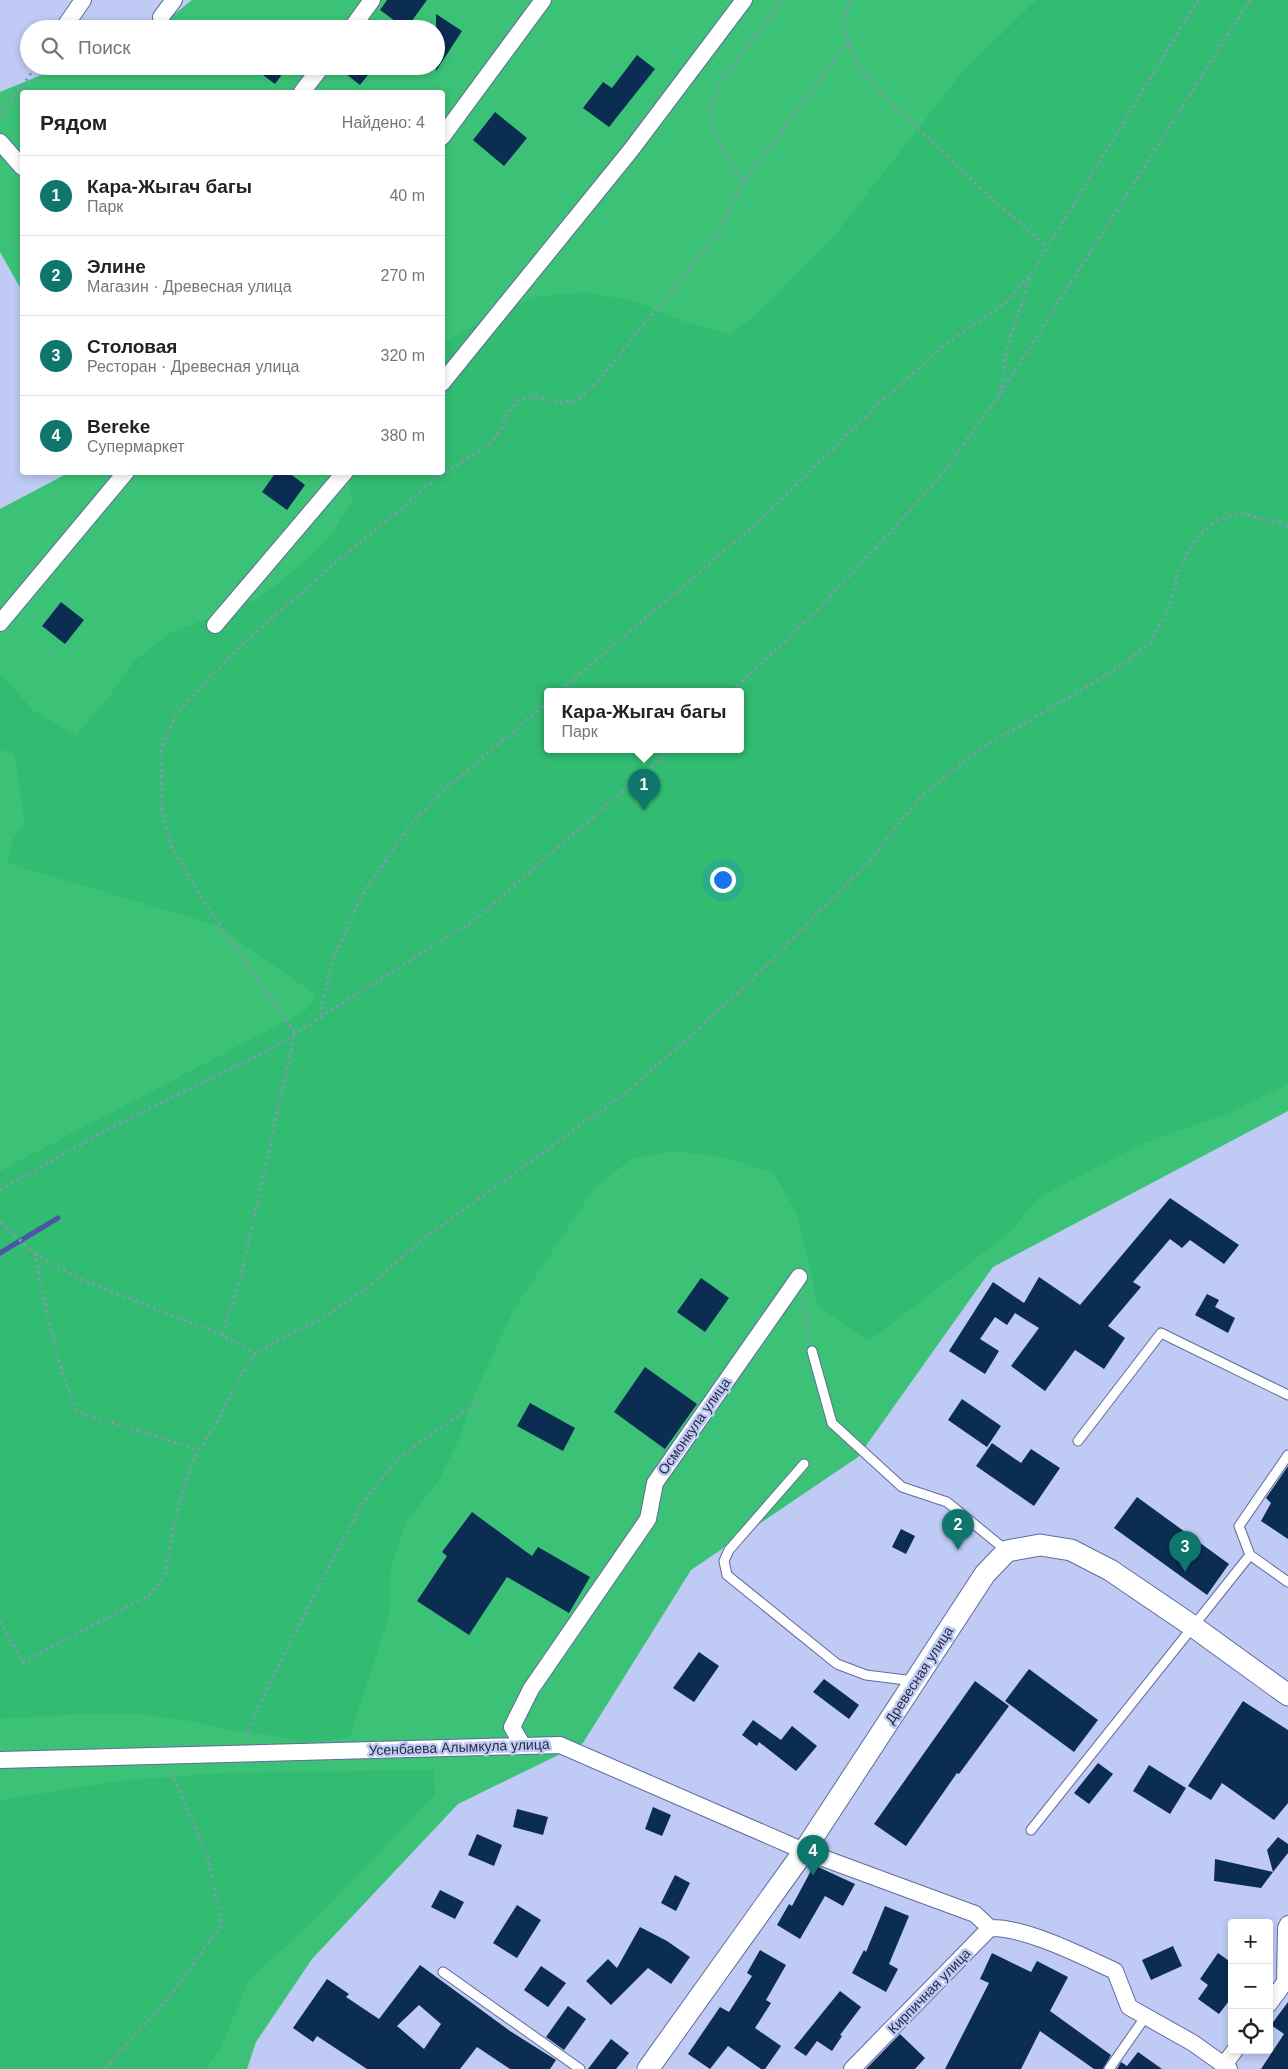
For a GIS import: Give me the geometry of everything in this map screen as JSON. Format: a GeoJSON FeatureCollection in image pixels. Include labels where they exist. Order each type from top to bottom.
{"type":"FeatureCollection","features":[{"type":"Feature","properties":{"kind":"street"},"geometry":{"type":"LineString","coordinates":[[70,20],[84,0]]}},
{"type":"Feature","properties":{"kind":"street"},"geometry":{"type":"LineString","coordinates":[[162,17],[174,0]]}},
{"type":"Feature","properties":{"kind":"street"},"geometry":{"type":"LineString","coordinates":[[358,20],[372,0]]}},
{"type":"Feature","properties":{"kind":"street"},"geometry":{"type":"LineString","coordinates":[[445,133],[543,0]]}},
{"type":"Feature","properties":{"kind":"street"},"geometry":{"type":"LineString","coordinates":[[445,379],[631,150],[744,0]]}},
{"type":"Feature","properties":{"kind":"street"},"geometry":{"type":"LineString","coordinates":[[304,90],[315,75]]}},
{"type":"Feature","properties":{"kind":"street"},"geometry":{"type":"LineString","coordinates":[[0,142],[20,165]]}},
{"type":"Feature","properties":{"kind":"street"},"geometry":{"type":"LineString","coordinates":[[0,623],[123,475]]}},
{"type":"Feature","properties":{"kind":"street"},"geometry":{"type":"LineString","coordinates":[[215,625],[342,475]]}},
{"type":"Feature","properties":{"kind":"street","name":"Осмонкула улица"},"geometry":{"type":"LineString","coordinates":[[522,1746],[512,1727],[531,1688],[648,1519],[655,1482],[799,1277]]}},
{"type":"Feature","properties":{"kind":"street"},"geometry":{"type":"LineString","coordinates":[[1007,1551],[1040,1545],[1071,1550],[1110,1570],[1194,1627],[1288,1695]]}},
{"type":"Feature","properties":{"kind":"street","name":"Древесная улица"},"geometry":{"type":"LineString","coordinates":[[648,2069],[804,1851],[985,1574],[1007,1551]]}},
{"type":"Feature","properties":{"kind":"street","name":"Усенбаева Алымкула улица"},"geometry":{"type":"LineString","coordinates":[[0,1760],[560,1744],[804,1851],[975,1914],[990,1928]]}},
{"type":"Feature","properties":{"kind":"street"},"geometry":{"type":"LineString","coordinates":[[1273,1998],[1284,1982],[1286,1928],[1288,1924]]}},
{"type":"Feature","properties":{"kind":"street"},"geometry":{"type":"LineString","coordinates":[[990,1928],[1001,1928],[1056,1945],[1115,1971],[1129,2007],[1193,2043],[1227,2067],[1233,2054]]}},
{"type":"Feature","properties":{"kind":"street","name":"Кирпичная улица"},"geometry":{"type":"LineString","coordinates":[[852,2069],[990,1928]]}},
{"type":"Feature","properties":{"kind":"lane"},"geometry":{"type":"LineString","coordinates":[[1078,1441],[1161,1333],[1288,1395]]}},
{"type":"Feature","properties":{"kind":"lane"},"geometry":{"type":"LineString","coordinates":[[812,1350],[832,1423],[902,1487],[947,1502],[1007,1551]]}},
{"type":"Feature","properties":{"kind":"lane"},"geometry":{"type":"LineString","coordinates":[[1288,1455],[1239,1526],[1250,1555],[1288,1582]]}},
{"type":"Feature","properties":{"kind":"lane"},"geometry":{"type":"LineString","coordinates":[[804,1464],[729,1550],[724,1561],[727,1575],[837,1664],[866,1675],[915,1681]]}},
{"type":"Feature","properties":{"kind":"lane"},"geometry":{"type":"LineString","coordinates":[[1030,1830],[1250,1555]]}},
{"type":"Feature","properties":{"kind":"lane"},"geometry":{"type":"LineString","coordinates":[[443,1972],[580,2069]]}},
{"type":"Feature","properties":{"kind":"lane"},"geometry":{"type":"LineString","coordinates":[[1109,2069],[1146,2016]]}},
{"type":"Feature","properties":{"kind":"path"},"geometry":{"type":"LineString","coordinates":[[743,182],[712,128],[711,109],[720,83],[782,0]]}},
{"type":"Feature","properties":{"kind":"path"},"geometry":{"type":"LineString","coordinates":[[849,0],[844,29],[856,62],[876,89],[992,199],[1047,247]]}},
{"type":"Feature","properties":{"kind":"path"},"geometry":{"type":"LineString","coordinates":[[564,688],[756,524],[885,398],[951,340],[1005,303],[1030,276],[1198,0]]}},
{"type":"Feature","properties":{"kind":"path"},"geometry":{"type":"LineString","coordinates":[[735,688],[817,611],[935,483],[999,396],[1250,0]]}},
{"type":"Feature","properties":{"kind":"path"},"geometry":{"type":"LineString","coordinates":[[445,473],[486,447],[501,430],[507,413],[518,400],[536,396],[561,403],[578,400],[599,380],[718,234],[743,182],[849,42]]}},
{"type":"Feature","properties":{"kind":"path"},"geometry":{"type":"LineString","coordinates":[[0,118],[30,75]]}},
{"type":"Feature","properties":{"kind":"path"},"geometry":{"type":"LineString","coordinates":[[999,396],[1007,349],[1030,276]]}},
{"type":"Feature","properties":{"kind":"path"},"geometry":{"type":"LineString","coordinates":[[222,1335],[242,1272],[295,1033],[206,906],[172,848],[162,810],[161,750],[176,715],[232,654],[320,576],[442,475]]}},
{"type":"Feature","properties":{"kind":"path"},"geometry":{"type":"LineString","coordinates":[[0,1622],[23,1662],[150,1595],[165,1574],[173,1528],[190,1466],[242,1373],[256,1354],[281,1338],[321,1319],[366,1289],[418,1244],[631,1089],[752,981],[868,863],[922,795],[982,748],[1119,668],[1150,643],[1170,606],[1178,572],[1195,539],[1216,521],[1241,513],[1288,526]]}},
{"type":"Feature","properties":{"kind":"path"},"geometry":{"type":"LineString","coordinates":[[320,1017],[331,964],[362,895],[409,827],[442,792],[544,705]]}},
{"type":"Feature","properties":{"kind":"path"},"geometry":{"type":"LineString","coordinates":[[0,1190],[120,1123],[267,1051],[476,918],[666,753]]}},
{"type":"Feature","properties":{"kind":"path"},"geometry":{"type":"LineString","coordinates":[[0,1222],[35,1254],[80,1279],[222,1335],[256,1354]]}},
{"type":"Feature","properties":{"kind":"path"},"geometry":{"type":"LineString","coordinates":[[35,1254],[47,1315],[64,1379],[78,1412],[200,1450]]}},
{"type":"Feature","properties":{"kind":"path"},"geometry":{"type":"LineString","coordinates":[[799,1277],[812,1350]]}},
{"type":"Feature","properties":{"kind":"path"},"geometry":{"type":"LineString","coordinates":[[237,1753],[271,1680],[358,1511],[387,1471],[418,1444],[480,1401]]}},
{"type":"Feature","properties":{"kind":"path"},"geometry":{"type":"LineString","coordinates":[[105,2069],[168,1997],[222,1924],[208,1858],[164,1755]]}},
{"type":"Feature","properties":{"kind":"green space"},"geometry":{"type":"Polygon","coordinates":[[[192,0],[1288,0],[1288,1111],[993,1267],[858,1457],[691,1570],[583,1743],[458,1804],[312,1959],[256,2042],[247,2069],[0,2069],[0,509],[64,475],[445,475],[445,90],[20,90],[20,287],[0,252],[0,92],[41,75],[445,75],[445,20],[167,20],[192,0]]]}},
{"type":"Feature","properties":{"kind":"green space"},"geometry":{"type":"Polygon","coordinates":[[[1036,0],[1288,0],[1288,1084],[1230,1112],[1137,1146],[1038,1198],[1009,1233],[869,1341],[818,1306],[798,1216],[774,1174],[728,1158],[678,1151],[632,1158],[594,1189],[514,1309],[475,1393],[459,1439],[439,1480],[406,1522],[391,1567],[389,1615],[350,1736],[326,1741],[301,1742],[276,1736],[221,1729],[197,1722],[146,1715],[100,1713],[0,1719],[0,1171],[305,1011],[316,995],[216,925],[7,863],[12,841],[25,823],[14,754],[0,750],[0,674],[34,711],[76,735],[107,699],[135,660],[170,633],[259,598],[296,569],[329,538],[352,501],[348,475],[445,475],[445,343],[493,313],[541,296],[587,292],[637,302],[685,322],[731,335],[766,305],[834,236],[960,75],[1036,0]]]}},
{"type":"Feature","properties":{"kind":"green space"},"geometry":{"type":"Polygon","coordinates":[[[434,1770],[435,1795],[311,1923],[250,1979],[220,2049],[206,2069],[0,2069],[0,1800],[119,1781],[222,1773],[434,1770]]]}},
{"type":"Feature","properties":{"kind":"building"},"geometry":{"type":"Polygon","coordinates":[[[387,0],[427,0],[413,20],[394,20],[380,10],[387,0]]]}},
{"type":"Feature","properties":{"kind":"building"},"geometry":{"type":"Polygon","coordinates":[[[436,14],[462,31],[445,57],[445,20],[436,20],[436,14]]]}},
{"type":"Feature","properties":{"kind":"building"},"geometry":{"type":"Polygon","coordinates":[[[637,55],[655,69],[609,127],[583,108],[603,82],[612,88],[637,55]]]}},
{"type":"Feature","properties":{"kind":"building"},"geometry":{"type":"Polygon","coordinates":[[[263,75],[282,75],[275,84],[263,75]]]}},
{"type":"Feature","properties":{"kind":"building"},"geometry":{"type":"Polygon","coordinates":[[[347,75],[368,75],[360,85],[347,75]]]}},
{"type":"Feature","properties":{"kind":"building"},"geometry":{"type":"Polygon","coordinates":[[[495,112],[527,138],[504,166],[473,140],[495,112]]]}},
{"type":"Feature","properties":{"kind":"building"},"geometry":{"type":"Polygon","coordinates":[[[274,475],[292,475],[305,485],[287,510],[262,492],[274,475]]]}},
{"type":"Feature","properties":{"kind":"building"},"geometry":{"type":"Polygon","coordinates":[[[61,602],[84,620],[65,644],[42,626],[61,602]]]}},
{"type":"Feature","properties":{"kind":"building"},"geometry":{"type":"Polygon","coordinates":[[[1170,1198],[1239,1245],[1224,1264],[1190,1240],[1182,1248],[1170,1239],[1133,1282],[1141,1287],[1108,1326],[1125,1338],[1104,1369],[1075,1350],[1045,1391],[1011,1366],[1039,1328],[1015,1313],[1007,1325],[995,1317],[980,1339],[999,1351],[985,1374],[949,1351],[993,1282],[1024,1303],[1039,1277],[1080,1305],[1170,1198]]]}},
{"type":"Feature","properties":{"kind":"building"},"geometry":{"type":"Polygon","coordinates":[[[701,1278],[729,1298],[705,1332],[677,1312],[701,1278]]]}},
{"type":"Feature","properties":{"kind":"building"},"geometry":{"type":"Polygon","coordinates":[[[1207,1294],[1219,1300],[1215,1307],[1235,1318],[1228,1333],[1195,1315],[1207,1294]]]}},
{"type":"Feature","properties":{"kind":"building"},"geometry":{"type":"Polygon","coordinates":[[[645,1367],[697,1404],[665,1449],[614,1412],[645,1367]]]}},
{"type":"Feature","properties":{"kind":"building"},"geometry":{"type":"Polygon","coordinates":[[[962,1399],[1001,1426],[987,1447],[948,1420],[962,1399]]]}},
{"type":"Feature","properties":{"kind":"building"},"geometry":{"type":"Polygon","coordinates":[[[530,1403],[575,1428],[563,1451],[517,1426],[530,1403]]]}},
{"type":"Feature","properties":{"kind":"building"},"geometry":{"type":"Polygon","coordinates":[[[992,1443],[1021,1463],[1031,1449],[1060,1468],[1034,1506],[976,1466],[992,1443]]]}},
{"type":"Feature","properties":{"kind":"building"},"geometry":{"type":"Polygon","coordinates":[[[1288,1466],[1288,1539],[1261,1521],[1271,1503],[1266,1498],[1288,1466]]]}},
{"type":"Feature","properties":{"kind":"building"},"geometry":{"type":"Polygon","coordinates":[[[1137,1497],[1229,1564],[1207,1595],[1114,1528],[1137,1497]]]}},
{"type":"Feature","properties":{"kind":"building"},"geometry":{"type":"Polygon","coordinates":[[[472,1512],[532,1556],[538,1547],[590,1577],[569,1613],[507,1577],[469,1635],[417,1601],[447,1556],[442,1552],[472,1512]]]}},
{"type":"Feature","properties":{"kind":"building"},"geometry":{"type":"Polygon","coordinates":[[[901,1529],[915,1536],[906,1554],[892,1547],[901,1529]]]}},
{"type":"Feature","properties":{"kind":"building"},"geometry":{"type":"Polygon","coordinates":[[[699,1652],[719,1666],[694,1702],[673,1688],[699,1652]]]}},
{"type":"Feature","properties":{"kind":"building"},"geometry":{"type":"Polygon","coordinates":[[[1029,1669],[1098,1720],[1074,1752],[1005,1701],[1029,1669]]]}},
{"type":"Feature","properties":{"kind":"building"},"geometry":{"type":"Polygon","coordinates":[[[824,1679],[859,1705],[849,1719],[813,1692],[824,1679]]]}},
{"type":"Feature","properties":{"kind":"building"},"geometry":{"type":"Polygon","coordinates":[[[975,1681],[1009,1706],[959,1774],[957,1773],[906,1846],[874,1824],[975,1681]]]}},
{"type":"Feature","properties":{"kind":"building"},"geometry":{"type":"Polygon","coordinates":[[[1243,1701],[1288,1730],[1288,1803],[1274,1820],[1222,1783],[1211,1800],[1188,1786],[1243,1701]]]}},
{"type":"Feature","properties":{"kind":"building"},"geometry":{"type":"Polygon","coordinates":[[[753,1720],[781,1740],[792,1726],[817,1746],[796,1771],[759,1742],[757,1746],[742,1735],[753,1720]]]}},
{"type":"Feature","properties":{"kind":"building"},"geometry":{"type":"Polygon","coordinates":[[[1098,1763],[1113,1774],[1089,1804],[1074,1793],[1098,1763]]]}},
{"type":"Feature","properties":{"kind":"building"},"geometry":{"type":"Polygon","coordinates":[[[1149,1765],[1186,1788],[1170,1814],[1133,1791],[1149,1765]]]}},
{"type":"Feature","properties":{"kind":"building"},"geometry":{"type":"Polygon","coordinates":[[[653,1807],[671,1815],[662,1836],[645,1829],[653,1807]]]}},
{"type":"Feature","properties":{"kind":"building"},"geometry":{"type":"Polygon","coordinates":[[[517,1809],[548,1817],[543,1835],[513,1827],[517,1809]]]}},
{"type":"Feature","properties":{"kind":"building"},"geometry":{"type":"Polygon","coordinates":[[[477,1834],[502,1845],[494,1866],[468,1855],[477,1834]]]}},
{"type":"Feature","properties":{"kind":"building"},"geometry":{"type":"Polygon","coordinates":[[[1278,1837],[1288,1844],[1288,1853],[1273,1872],[1267,1850],[1278,1837]]]}},
{"type":"Feature","properties":{"kind":"building"},"geometry":{"type":"Polygon","coordinates":[[[1215,1859],[1273,1872],[1261,1888],[1214,1881],[1215,1859]]]}},
{"type":"Feature","properties":{"kind":"building"},"geometry":{"type":"Polygon","coordinates":[[[814,1865],[855,1884],[843,1906],[825,1896],[800,1939],[777,1925],[789,1904],[792,1906],[814,1865]]]}},
{"type":"Feature","properties":{"kind":"building"},"geometry":{"type":"Polygon","coordinates":[[[675,1875],[690,1883],[676,1911],[661,1903],[675,1875]]]}},
{"type":"Feature","properties":{"kind":"building"},"geometry":{"type":"Polygon","coordinates":[[[440,1890],[464,1902],[455,1919],[431,1907],[440,1890]]]}},
{"type":"Feature","properties":{"kind":"building"},"geometry":{"type":"Polygon","coordinates":[[[517,1905],[541,1920],[517,1958],[493,1943],[517,1905]]]}},
{"type":"Feature","properties":{"kind":"building"},"geometry":{"type":"Polygon","coordinates":[[[885,1906],[909,1916],[889,1964],[898,1969],[886,1992],[852,1973],[864,1950],[866,1952],[885,1906]]]}},
{"type":"Feature","properties":{"kind":"building"},"geometry":{"type":"Polygon","coordinates":[[[640,1927],[667,1941],[690,1957],[671,1984],[648,1968],[611,2005],[586,1981],[608,1959],[617,1968],[640,1927]]]}},
{"type":"Feature","properties":{"kind":"building"},"geometry":{"type":"Polygon","coordinates":[[[1173,1946],[1182,1966],[1151,1980],[1142,1960],[1173,1946]]]}},
{"type":"Feature","properties":{"kind":"building"},"geometry":{"type":"Polygon","coordinates":[[[760,1950],[786,1965],[766,2000],[771,2003],[755,2028],[781,2046],[765,2069],[761,2069],[728,2046],[710,2069],[688,2054],[720,2007],[729,2012],[752,1976],[747,1973],[760,1950]]]}},
{"type":"Feature","properties":{"kind":"building"},"geometry":{"type":"Polygon","coordinates":[[[992,1953],[1031,1972],[1037,1961],[1068,1977],[1050,2011],[1111,2055],[1103,2069],[1094,2069],[1040,2031],[1021,2069],[945,2069],[989,1983],[980,1979],[992,1953]]]}},
{"type":"Feature","properties":{"kind":"building"},"geometry":{"type":"Polygon","coordinates":[[[1218,1953],[1228,1960],[1228,2002],[1219,2014],[1198,1999],[1208,1985],[1200,1979],[1218,1953]]]}},
{"type":"Feature","properties":{"kind":"building"},"geometry":{"type":"Polygon","coordinates":[[[420,1965],[510,2031],[556,2060],[550,2069],[510,2069],[477,2047],[460,2069],[367,2069],[317,2036],[313,2042],[293,2028],[327,1979],[349,1994],[346,1997],[379,2019],[420,1965]],[[419,2005],[397,2026],[424,2049],[441,2024],[419,2005]]]}},
{"type":"Feature","properties":{"kind":"building"},"geometry":{"type":"Polygon","coordinates":[[[541,1966],[566,1983],[548,2007],[524,1990],[541,1966]]]}},
{"type":"Feature","properties":{"kind":"building"},"geometry":{"type":"Polygon","coordinates":[[[840,1991],[861,2007],[840,2035],[842,2036],[832,2051],[817,2041],[806,2056],[794,2048],[840,1991]]]}},
{"type":"Feature","properties":{"kind":"building"},"geometry":{"type":"Polygon","coordinates":[[[1288,2002],[1288,2069],[1261,2069],[1271,2054],[1273,2054],[1273,2051],[1284,2034],[1273,2026],[1273,2022],[1288,2002]]]}},
{"type":"Feature","properties":{"kind":"building"},"geometry":{"type":"Polygon","coordinates":[[[568,2006],[586,2019],[564,2050],[546,2037],[568,2006]]]}},
{"type":"Feature","properties":{"kind":"building"},"geometry":{"type":"Polygon","coordinates":[[[900,2034],[925,2058],[915,2069],[866,2069],[900,2034]]]}},
{"type":"Feature","properties":{"kind":"building"},"geometry":{"type":"Polygon","coordinates":[[[611,2039],[629,2053],[616,2069],[588,2069],[611,2039]]]}},
{"type":"Feature","properties":{"kind":"building"},"geometry":{"type":"Polygon","coordinates":[[[1138,2052],[1162,2069],[1117,2069],[1121,2062],[1127,2066],[1138,2052]]]}},
{"type":"Feature","properties":{"kind":"waterway"},"geometry":{"type":"LineString","coordinates":[[0,1253],[58,1218]]}},
{"type":"Feature","properties":{"kind":"place","name":"Кара-Жыгач багы"},"geometry":{"type":"Point","coordinates":[644,810]}},
{"type":"Feature","properties":{"kind":"place","name":"Элине"},"geometry":{"type":"Point","coordinates":[958,1550]}},
{"type":"Feature","properties":{"kind":"place","name":"Столовая"},"geometry":{"type":"Point","coordinates":[1185,1572]}},
{"type":"Feature","properties":{"kind":"place","name":"Bereke"},"geometry":{"type":"Point","coordinates":[813,1876]}}]}
